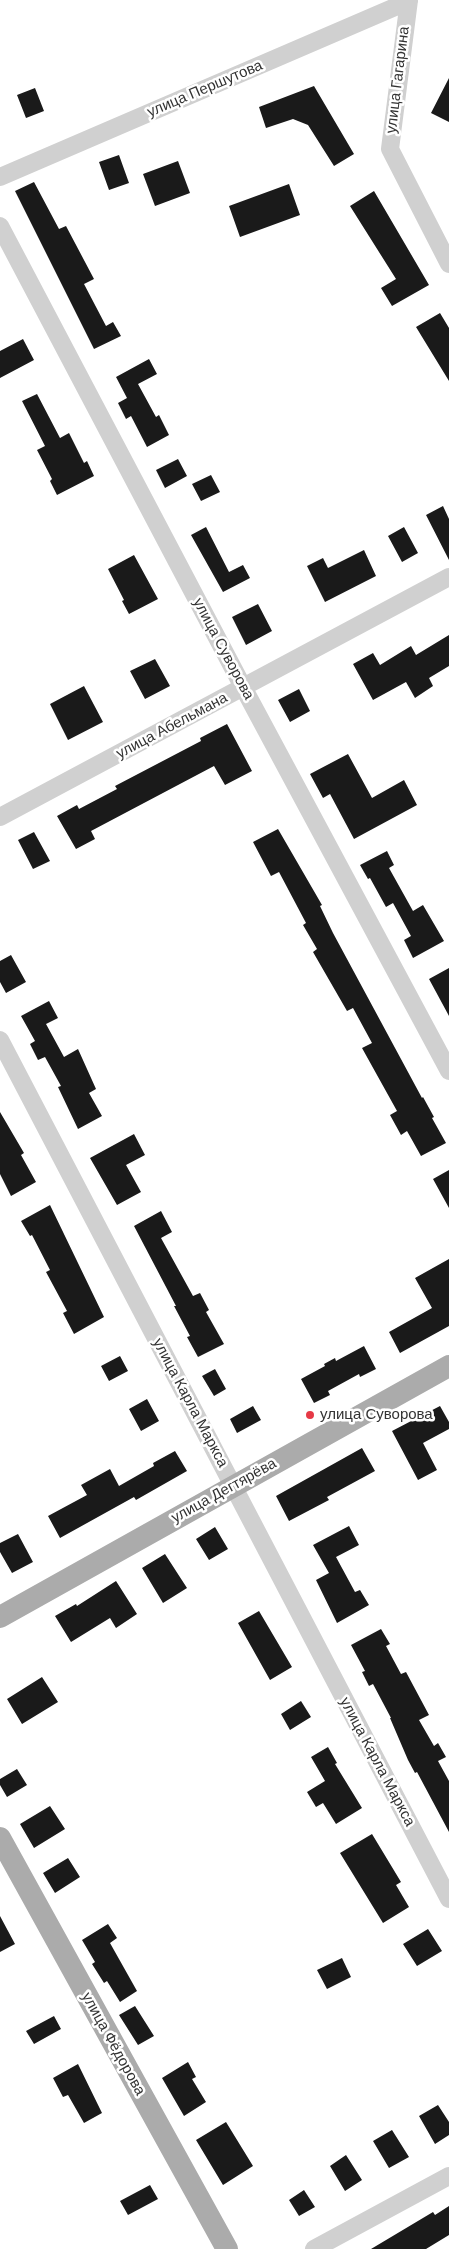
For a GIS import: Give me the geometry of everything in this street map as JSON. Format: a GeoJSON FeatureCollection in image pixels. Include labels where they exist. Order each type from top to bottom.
{"type":"FeatureCollection","features":[{"type":"Feature","properties":{"kind":"main road","name":"улица Дегтярёва"},"geometry":{"type":"LineString","coordinates":[[0,1617],[449,1366]]}},
{"type":"Feature","properties":{"kind":"main road","name":"улица Фёдорова"},"geometry":{"type":"LineString","coordinates":[[0,1838],[227,2249]]}},
{"type":"Feature","properties":{"kind":"street","name":"улица Першутова"},"geometry":{"type":"LineString","coordinates":[[0,177],[409,0]]}},
{"type":"Feature","properties":{"kind":"street","name":"улица Гагарина"},"geometry":{"type":"LineString","coordinates":[[409,0],[390,149],[449,264]]}},
{"type":"Feature","properties":{"kind":"street","name":"улица Суворова"},"geometry":{"type":"LineString","coordinates":[[0,226],[243,687],[449,1071]]}},
{"type":"Feature","properties":{"kind":"street","name":"улица Абельмана"},"geometry":{"type":"LineString","coordinates":[[0,818],[449,577]]}},
{"type":"Feature","properties":{"kind":"street","name":"улица Карла Маркса"},"geometry":{"type":"LineString","coordinates":[[0,1040],[449,1899]]}},
{"type":"Feature","properties":{"kind":"street"},"geometry":{"type":"LineString","coordinates":[[314,2249],[449,2176]]}},
{"type":"Feature","properties":{"kind":"building"},"geometry":{"type":"Polygon","coordinates":[[[449,78],[449,122],[431,113],[449,78]]]}},
{"type":"Feature","properties":{"kind":"building"},"geometry":{"type":"Polygon","coordinates":[[[314,86],[354,154],[334,166],[308,125],[293,119],[266,128],[259,107],[314,86]]]}},
{"type":"Feature","properties":{"kind":"building"},"geometry":{"type":"Polygon","coordinates":[[[35,88],[44,111],[26,118],[17,95],[35,88]]]}},
{"type":"Feature","properties":{"kind":"building"},"geometry":{"type":"Polygon","coordinates":[[[119,155],[129,183],[109,190],[99,162],[119,155]]]}},
{"type":"Feature","properties":{"kind":"building"},"geometry":{"type":"Polygon","coordinates":[[[178,161],[190,193],[155,206],[143,174],[178,161]]]}},
{"type":"Feature","properties":{"kind":"building"},"geometry":{"type":"Polygon","coordinates":[[[34,182],[59,229],[66,226],[94,279],[84,284],[106,326],[113,322],[121,336],[94,349],[15,191],[34,182]]]}},
{"type":"Feature","properties":{"kind":"building"},"geometry":{"type":"Polygon","coordinates":[[[289,184],[300,215],[240,237],[229,206],[289,184]]]}},
{"type":"Feature","properties":{"kind":"building"},"geometry":{"type":"Polygon","coordinates":[[[374,191],[429,285],[392,306],[381,288],[396,279],[350,206],[374,191]]]}},
{"type":"Feature","properties":{"kind":"building"},"geometry":{"type":"Polygon","coordinates":[[[440,313],[449,328],[449,381],[416,327],[440,313]]]}},
{"type":"Feature","properties":{"kind":"building"},"geometry":{"type":"Polygon","coordinates":[[[23,339],[34,360],[0,378],[0,351],[23,339]]]}},
{"type":"Feature","properties":{"kind":"building"},"geometry":{"type":"Polygon","coordinates":[[[149,359],[157,374],[138,384],[156,417],[159,415],[169,435],[147,447],[131,416],[126,419],[118,403],[127,398],[116,377],[149,359]]]}},
{"type":"Feature","properties":{"kind":"building"},"geometry":{"type":"Polygon","coordinates":[[[37,394],[60,438],[69,433],[84,463],[87,461],[94,476],[57,495],[50,481],[52,479],[37,450],[45,446],[22,401],[37,394]]]}},
{"type":"Feature","properties":{"kind":"building"},"geometry":{"type":"Polygon","coordinates":[[[178,459],[187,476],[165,488],[156,470],[178,459]]]}},
{"type":"Feature","properties":{"kind":"building"},"geometry":{"type":"Polygon","coordinates":[[[211,475],[220,492],[201,501],[192,484],[211,475]]]}},
{"type":"Feature","properties":{"kind":"building"},"geometry":{"type":"Polygon","coordinates":[[[443,506],[449,519],[449,560],[426,515],[443,506]]]}},
{"type":"Feature","properties":{"kind":"building"},"geometry":{"type":"Polygon","coordinates":[[[206,527],[229,572],[243,565],[250,578],[223,592],[191,535],[206,527]]]}},
{"type":"Feature","properties":{"kind":"building"},"geometry":{"type":"Polygon","coordinates":[[[404,527],[418,553],[402,562],[388,536],[404,527]]]}},
{"type":"Feature","properties":{"kind":"building"},"geometry":{"type":"Polygon","coordinates":[[[364,550],[376,576],[325,602],[307,566],[323,558],[328,568],[364,550]]]}},
{"type":"Feature","properties":{"kind":"building"},"geometry":{"type":"Polygon","coordinates":[[[134,555],[158,599],[129,614],[108,569],[134,555]]]}},
{"type":"Feature","properties":{"kind":"building"},"geometry":{"type":"Polygon","coordinates":[[[258,604],[272,631],[246,645],[232,617],[258,604]]]}},
{"type":"Feature","properties":{"kind":"building"},"geometry":{"type":"Polygon","coordinates":[[[449,635],[449,666],[429,678],[433,686],[415,698],[406,682],[373,700],[353,664],[373,653],[380,665],[411,646],[416,655],[449,635]]]}},
{"type":"Feature","properties":{"kind":"building"},"geometry":{"type":"Polygon","coordinates":[[[155,659],[170,686],[145,699],[130,671],[155,659]]]}},
{"type":"Feature","properties":{"kind":"building"},"geometry":{"type":"Polygon","coordinates":[[[84,686],[103,722],[68,740],[50,704],[84,686]]]}},
{"type":"Feature","properties":{"kind":"building"},"geometry":{"type":"Polygon","coordinates":[[[299,689],[310,711],[290,722],[278,700],[299,689]]]}},
{"type":"Feature","properties":{"kind":"building"},"geometry":{"type":"Polygon","coordinates":[[[227,724],[252,771],[225,785],[214,766],[91,831],[95,839],[76,849],[57,816],[77,805],[79,809],[117,789],[115,786],[201,741],[200,738],[227,724]]]}},
{"type":"Feature","properties":{"kind":"building"},"geometry":{"type":"Polygon","coordinates":[[[348,754],[372,798],[404,780],[417,805],[354,839],[330,794],[323,798],[310,774],[348,754]]]}},
{"type":"Feature","properties":{"kind":"building"},"geometry":{"type":"Polygon","coordinates":[[[278,829],[322,905],[320,906],[333,933],[434,1117],[432,1118],[446,1143],[421,1156],[407,1131],[401,1135],[390,1115],[397,1111],[362,1048],[372,1043],[353,1008],[347,1011],[313,952],[317,949],[303,925],[306,923],[279,872],[271,876],[253,842],[278,829]]]}},
{"type":"Feature","properties":{"kind":"building"},"geometry":{"type":"Polygon","coordinates":[[[34,832],[50,861],[33,869],[18,840],[34,832]]]}},
{"type":"Feature","properties":{"kind":"building"},"geometry":{"type":"Polygon","coordinates":[[[387,851],[394,865],[389,868],[413,911],[423,905],[444,941],[413,958],[404,940],[411,936],[393,903],[386,907],[370,878],[368,879],[360,865],[387,851]]]}},
{"type":"Feature","properties":{"kind":"building"},"geometry":{"type":"Polygon","coordinates":[[[11,955],[26,982],[6,993],[0,982],[0,961],[11,955]]]}},
{"type":"Feature","properties":{"kind":"building"},"geometry":{"type":"Polygon","coordinates":[[[449,968],[449,1016],[429,979],[449,968]]]}},
{"type":"Feature","properties":{"kind":"building"},"geometry":{"type":"Polygon","coordinates":[[[49,1001],[58,1018],[46,1024],[64,1057],[78,1049],[96,1089],[89,1093],[102,1116],[78,1129],[58,1087],[61,1086],[45,1057],[38,1060],[30,1044],[35,1041],[21,1016],[49,1001]]]}},
{"type":"Feature","properties":{"kind":"building"},"geometry":{"type":"Polygon","coordinates":[[[0,1112],[24,1153],[21,1155],[36,1182],[11,1196],[0,1174],[0,1112]]]}},
{"type":"Feature","properties":{"kind":"building"},"geometry":{"type":"Polygon","coordinates":[[[134,1134],[145,1155],[126,1165],[141,1192],[117,1205],[90,1158],[134,1134]]]}},
{"type":"Feature","properties":{"kind":"building"},"geometry":{"type":"Polygon","coordinates":[[[449,1170],[449,1208],[433,1179],[449,1170]]]}},
{"type":"Feature","properties":{"kind":"building"},"geometry":{"type":"Polygon","coordinates":[[[50,1205],[104,1317],[74,1334],[63,1313],[67,1311],[46,1272],[50,1270],[32,1235],[30,1236],[21,1221],[50,1205]]]}},
{"type":"Feature","properties":{"kind":"building"},"geometry":{"type":"Polygon","coordinates":[[[161,1211],[172,1232],[161,1238],[193,1296],[200,1293],[209,1310],[206,1312],[224,1344],[198,1357],[187,1337],[190,1336],[174,1306],[176,1306],[134,1226],[161,1211]]]}},
{"type":"Feature","properties":{"kind":"building"},"geometry":{"type":"Polygon","coordinates":[[[449,1259],[449,1326],[400,1353],[389,1332],[432,1308],[415,1278],[449,1259]]]}},
{"type":"Feature","properties":{"kind":"building"},"geometry":{"type":"Polygon","coordinates":[[[364,1346],[376,1369],[360,1377],[359,1374],[328,1391],[330,1395],[314,1403],[301,1379],[325,1366],[324,1364],[335,1358],[336,1361],[364,1346]]]}},
{"type":"Feature","properties":{"kind":"building"},"geometry":{"type":"Polygon","coordinates":[[[120,1356],[128,1371],[109,1381],[101,1366],[120,1356]]]}},
{"type":"Feature","properties":{"kind":"building"},"geometry":{"type":"Polygon","coordinates":[[[215,1369],[226,1389],[214,1396],[202,1376],[215,1369]]]}},
{"type":"Feature","properties":{"kind":"building"},"geometry":{"type":"Polygon","coordinates":[[[147,1399],[159,1421],[141,1431],[129,1409],[147,1399]]]}},
{"type":"Feature","properties":{"kind":"building"},"geometry":{"type":"Polygon","coordinates":[[[253,1406],[261,1420],[237,1433],[230,1419],[253,1406]]]}},
{"type":"Feature","properties":{"kind":"building"},"geometry":{"type":"Polygon","coordinates":[[[440,1406],[449,1422],[449,1429],[423,1443],[437,1470],[418,1480],[392,1431],[440,1406]]]}},
{"type":"Feature","properties":{"kind":"building"},"geometry":{"type":"Polygon","coordinates":[[[362,1448],[375,1471],[327,1497],[329,1500],[289,1521],[276,1496],[362,1448]]]}},
{"type":"Feature","properties":{"kind":"building"},"geometry":{"type":"Polygon","coordinates":[[[175,1451],[187,1471],[136,1500],[134,1497],[60,1538],[48,1516],[87,1495],[81,1485],[110,1469],[119,1486],[154,1466],[153,1463],[175,1451]]]}},
{"type":"Feature","properties":{"kind":"building"},"geometry":{"type":"Polygon","coordinates":[[[349,1526],[359,1545],[336,1557],[355,1592],[360,1590],[369,1605],[337,1623],[316,1580],[329,1573],[313,1545],[349,1526]]]}},
{"type":"Feature","properties":{"kind":"building"},"geometry":{"type":"Polygon","coordinates":[[[215,1527],[228,1549],[209,1560],[196,1539],[215,1527]]]}},
{"type":"Feature","properties":{"kind":"building"},"geometry":{"type":"Polygon","coordinates":[[[18,1534],[33,1562],[12,1573],[0,1552],[0,1543],[18,1534]]]}},
{"type":"Feature","properties":{"kind":"building"},"geometry":{"type":"Polygon","coordinates":[[[165,1554],[187,1588],[163,1603],[142,1568],[165,1554]]]}},
{"type":"Feature","properties":{"kind":"building"},"geometry":{"type":"Polygon","coordinates":[[[116,1581],[137,1614],[116,1628],[110,1618],[71,1642],[55,1616],[76,1604],[77,1606],[116,1581]]]}},
{"type":"Feature","properties":{"kind":"building"},"geometry":{"type":"Polygon","coordinates":[[[259,1611],[292,1667],[270,1680],[238,1623],[259,1611]]]}},
{"type":"Feature","properties":{"kind":"building"},"geometry":{"type":"Polygon","coordinates":[[[381,1629],[390,1644],[386,1646],[401,1674],[406,1672],[429,1715],[419,1720],[434,1746],[438,1743],[446,1757],[438,1761],[449,1781],[449,1832],[417,1772],[415,1773],[408,1760],[391,1718],[373,1684],[369,1686],[362,1672],[365,1671],[351,1645],[381,1629]]]}},
{"type":"Feature","properties":{"kind":"building"},"geometry":{"type":"Polygon","coordinates":[[[42,1677],[58,1702],[22,1724],[7,1699],[42,1677]]]}},
{"type":"Feature","properties":{"kind":"building"},"geometry":{"type":"Polygon","coordinates":[[[301,1701],[311,1717],[290,1730],[281,1714],[301,1701]]]}},
{"type":"Feature","properties":{"kind":"building"},"geometry":{"type":"Polygon","coordinates":[[[328,1747],[337,1763],[335,1764],[362,1808],[336,1824],[323,1803],[316,1807],[307,1792],[325,1781],[311,1757],[328,1747]]]}},
{"type":"Feature","properties":{"kind":"building"},"geometry":{"type":"Polygon","coordinates":[[[17,1769],[27,1785],[7,1797],[0,1785],[0,1779],[17,1769]]]}},
{"type":"Feature","properties":{"kind":"building"},"geometry":{"type":"Polygon","coordinates":[[[50,1806],[65,1829],[34,1848],[20,1824],[50,1806]]]}},
{"type":"Feature","properties":{"kind":"building"},"geometry":{"type":"Polygon","coordinates":[[[372,1834],[401,1882],[396,1885],[409,1907],[383,1923],[340,1853],[372,1834]]]}},
{"type":"Feature","properties":{"kind":"building"},"geometry":{"type":"Polygon","coordinates":[[[68,1858],[80,1877],[55,1893],[43,1873],[68,1858]]]}},
{"type":"Feature","properties":{"kind":"building"},"geometry":{"type":"Polygon","coordinates":[[[0,1916],[15,1944],[0,1952],[0,1916]]]}},
{"type":"Feature","properties":{"kind":"building"},"geometry":{"type":"Polygon","coordinates":[[[108,1924],[117,1938],[110,1943],[137,1991],[120,2002],[107,1981],[104,1983],[92,1964],[95,1962],[82,1940],[108,1924]]]}},
{"type":"Feature","properties":{"kind":"building"},"geometry":{"type":"Polygon","coordinates":[[[428,1929],[442,1951],[417,1966],[403,1944],[428,1929]]]}},
{"type":"Feature","properties":{"kind":"building"},"geometry":{"type":"Polygon","coordinates":[[[342,1958],[351,1977],[327,1989],[317,1970],[342,1958]]]}},
{"type":"Feature","properties":{"kind":"building"},"geometry":{"type":"Polygon","coordinates":[[[135,2006],[154,2036],[138,2045],[119,2015],[135,2006]]]}},
{"type":"Feature","properties":{"kind":"building"},"geometry":{"type":"Polygon","coordinates":[[[54,2016],[61,2029],[34,2044],[26,2031],[54,2016]]]}},
{"type":"Feature","properties":{"kind":"building"},"geometry":{"type":"Polygon","coordinates":[[[188,2062],[196,2077],[192,2079],[206,2102],[184,2116],[162,2078],[188,2062]]]}},
{"type":"Feature","properties":{"kind":"building"},"geometry":{"type":"Polygon","coordinates":[[[78,2064],[102,2113],[84,2123],[68,2095],[63,2097],[53,2078],[78,2064]]]}},
{"type":"Feature","properties":{"kind":"building"},"geometry":{"type":"Polygon","coordinates":[[[438,2105],[449,2122],[449,2135],[435,2144],[419,2116],[438,2105]]]}},
{"type":"Feature","properties":{"kind":"building"},"geometry":{"type":"Polygon","coordinates":[[[226,2122],[253,2166],[223,2185],[196,2140],[226,2122]]]}},
{"type":"Feature","properties":{"kind":"building"},"geometry":{"type":"Polygon","coordinates":[[[392,2130],[409,2157],[389,2168],[373,2141],[392,2130]]]}},
{"type":"Feature","properties":{"kind":"building"},"geometry":{"type":"Polygon","coordinates":[[[346,2155],[362,2180],[345,2191],[330,2166],[346,2155]]]}},
{"type":"Feature","properties":{"kind":"building"},"geometry":{"type":"Polygon","coordinates":[[[150,2185],[158,2199],[128,2215],[120,2201],[150,2185]]]}},
{"type":"Feature","properties":{"kind":"building"},"geometry":{"type":"Polygon","coordinates":[[[304,2190],[315,2207],[299,2216],[289,2200],[304,2190]]]}},
{"type":"Feature","properties":{"kind":"building"},"geometry":{"type":"Polygon","coordinates":[[[449,2206],[449,2235],[426,2249],[371,2249],[433,2212],[435,2215],[449,2206]]]}},
{"type":"Feature","properties":{"kind":"place","name":"улица Суворова"},"geometry":{"type":"Point","coordinates":[310,1415]}}]}
